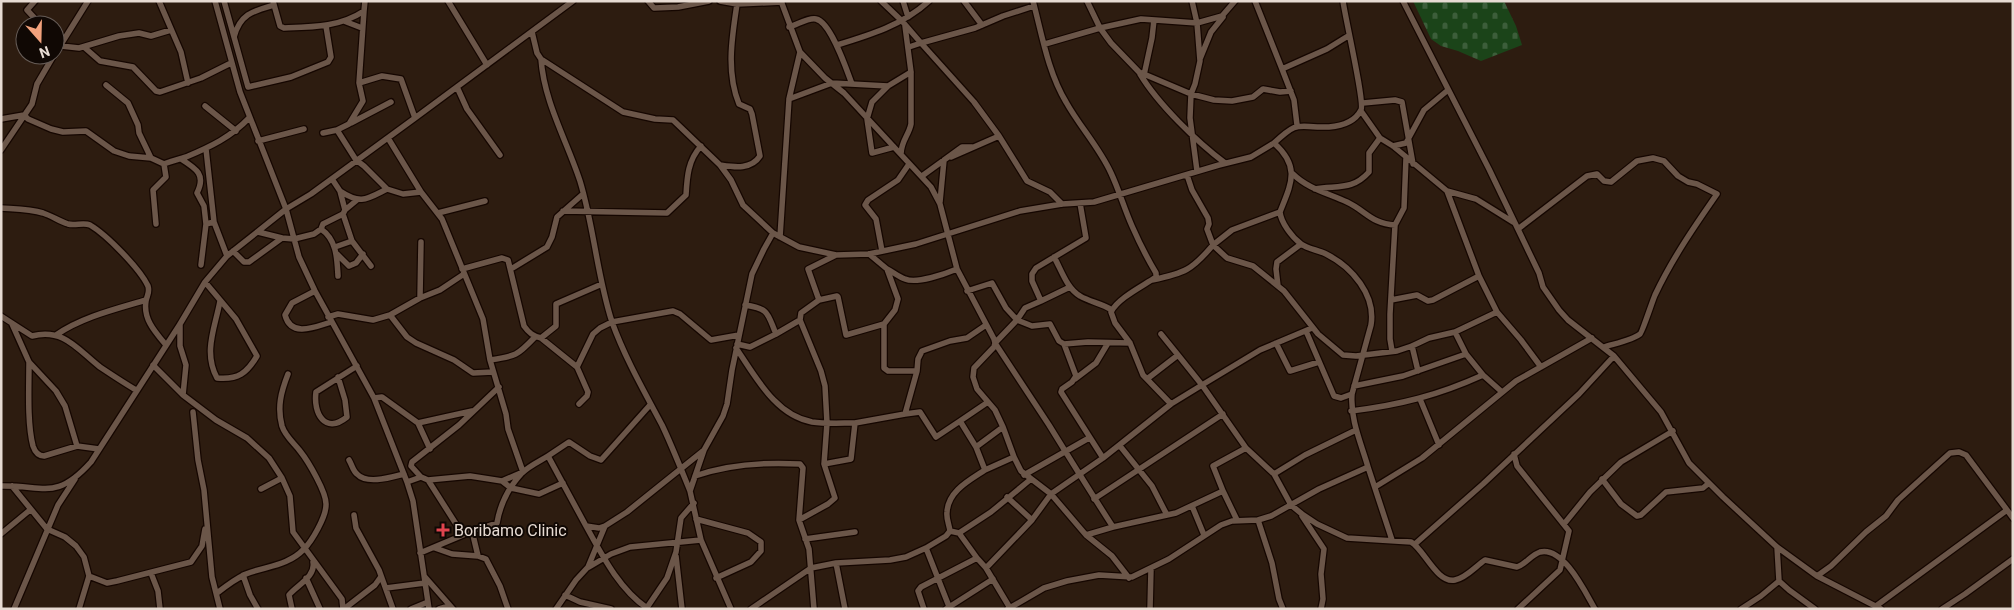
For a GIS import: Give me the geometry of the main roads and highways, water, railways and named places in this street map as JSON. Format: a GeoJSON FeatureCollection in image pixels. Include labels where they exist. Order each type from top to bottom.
{"type":"FeatureCollection","features":[{"type":"Feature","properties":{"kind":"place","name":"Boribamo Clinic"},"geometry":{"type":"Point","coordinates":[443,530]}}]}
